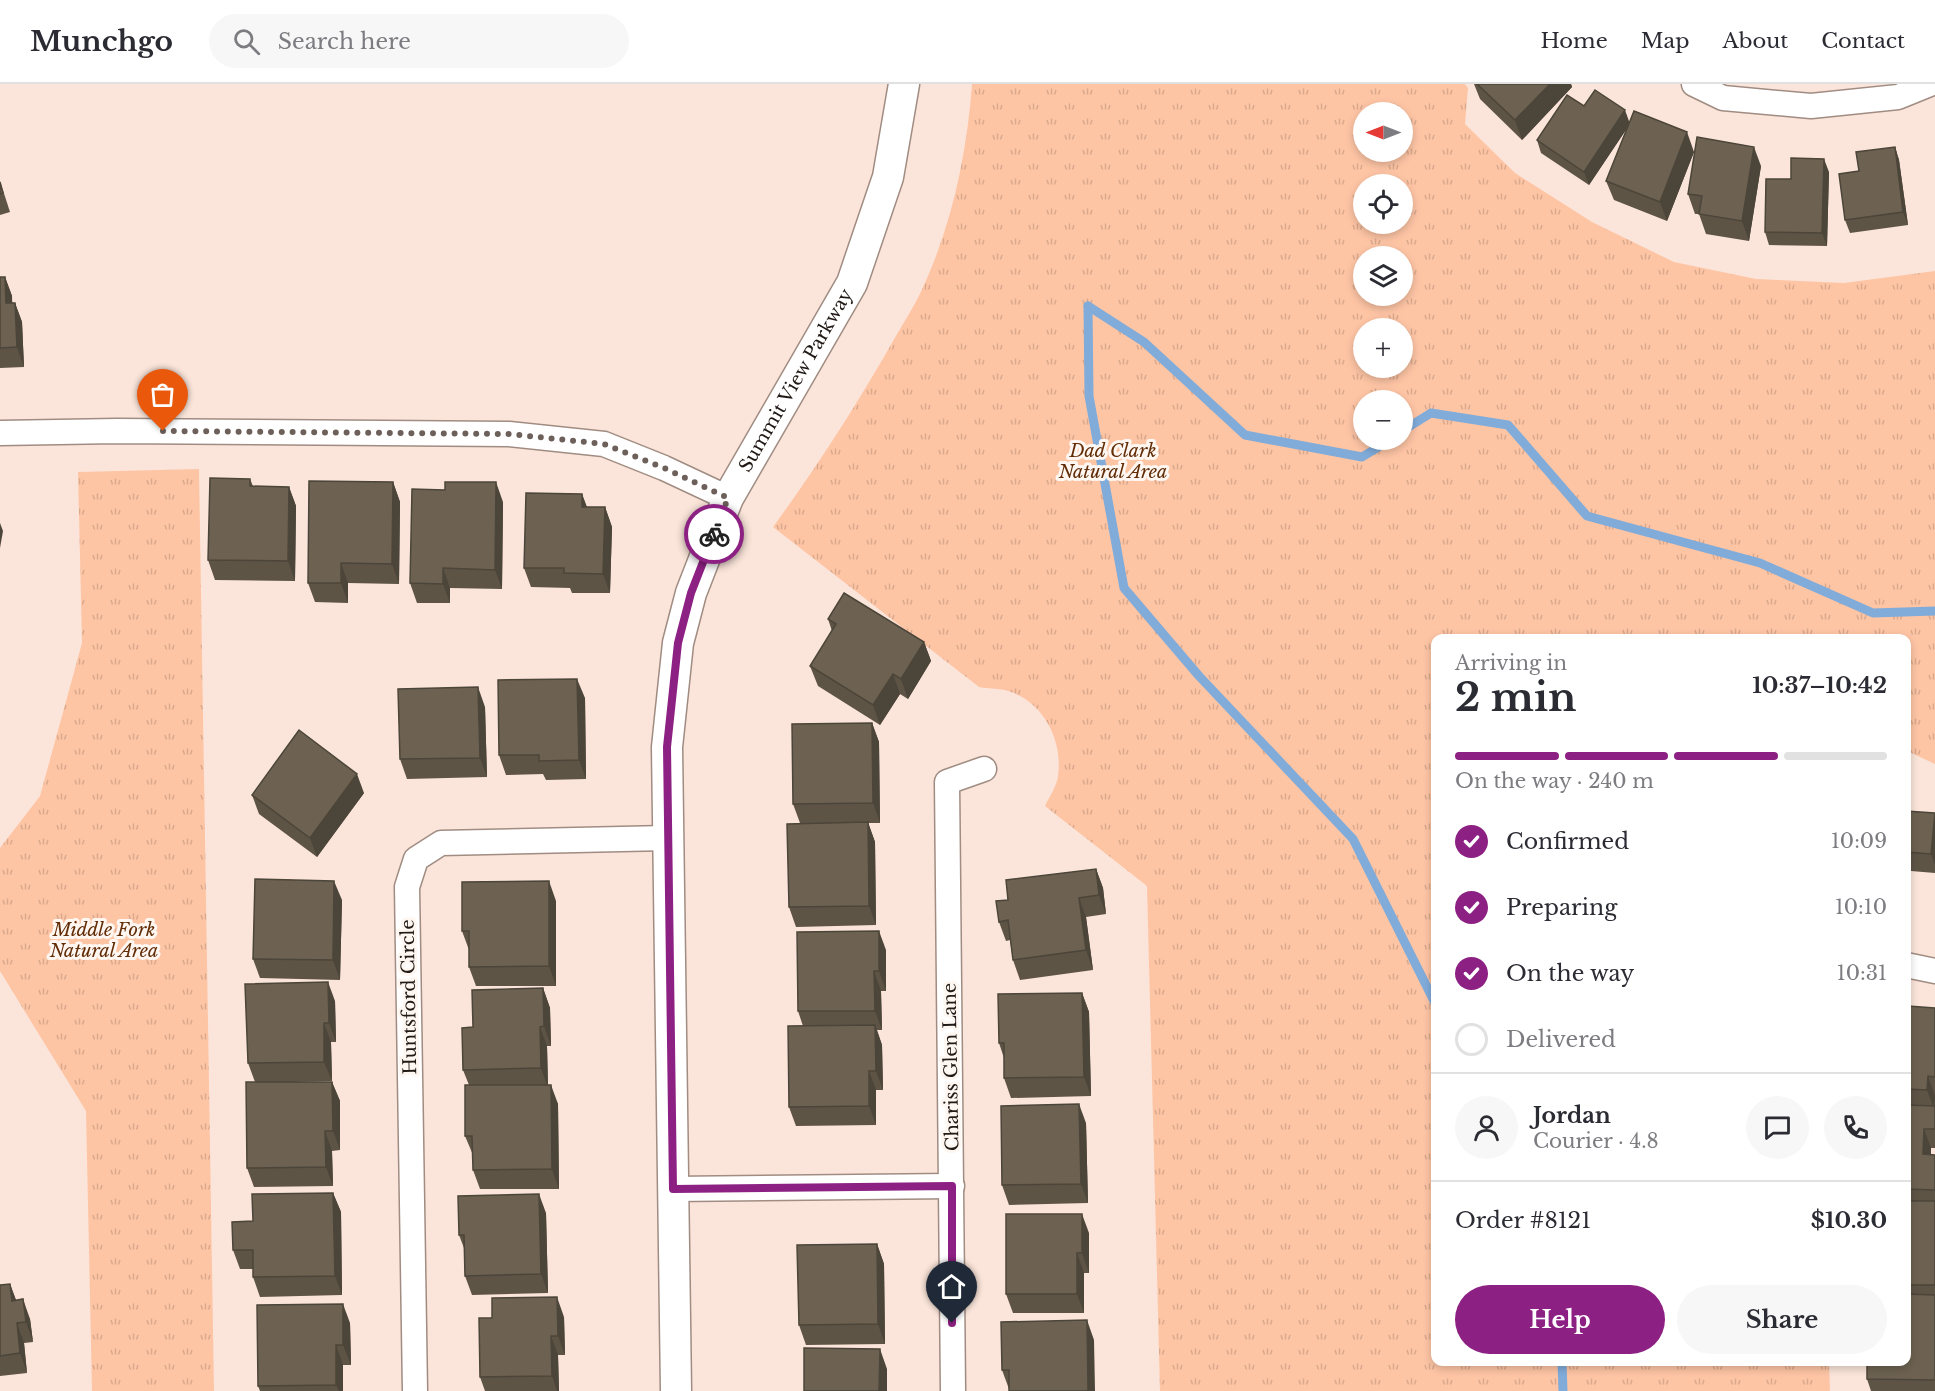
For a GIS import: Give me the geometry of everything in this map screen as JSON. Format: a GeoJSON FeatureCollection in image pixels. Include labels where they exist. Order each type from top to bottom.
{"type":"FeatureCollection","features":[{"type":"Feature","properties":{"kind":"street","name":"Summit View Parkway"},"geometry":{"type":"LineString","coordinates":[[676,1391],[667,747],[678,643],[691,593],[728,498],[852,283],[888,177],[904,84]]}},
{"type":"Feature","properties":{"kind":"street"},"geometry":{"type":"LineString","coordinates":[[1694,84],[1723,98],[1811,106],[1898,98],[1930,84]]}},
{"type":"Feature","properties":{"kind":"street"},"geometry":{"type":"LineString","coordinates":[[0,434],[117,431],[509,434],[604,444],[664,468],[728,498]]}},
{"type":"Feature","properties":{"kind":"street","name":"Chariss Glen Lane"},"geometry":{"type":"LineString","coordinates":[[953,1391],[947,782],[984,769]]}},
{"type":"Feature","properties":{"kind":"street","name":"Huntsford Circle"},"geometry":{"type":"LineString","coordinates":[[415,1391],[407,887],[416,859],[441,843],[667,838]]}},
{"type":"Feature","properties":{"kind":"street"},"geometry":{"type":"LineString","coordinates":[[1911,966],[1935,971]]}},
{"type":"Feature","properties":{"kind":"street"},"geometry":{"type":"LineString","coordinates":[[673,1189],[952,1186]]}},
{"type":"Feature","properties":{"kind":"green space","name":"Dad Clark Natural Area"},"geometry":{"type":"Polygon","coordinates":[[[972,84],[1465,84],[1468,88],[1465,124],[1515,173],[1592,222],[1674,262],[1756,279],[1844,283],[1935,271],[1935,764],[1911,753],[1911,634],[1431,634],[1431,1366],[1829,1366],[1830,1391],[1160,1391],[1147,886],[1045,806],[1057,780],[1058,750],[1049,726],[1033,705],[1007,691],[979,687],[773,527],[850,413],[914,306],[943,235],[962,160],[972,84]]]}},
{"type":"Feature","properties":{"kind":"green space","name":"Middle Fork Natural Area"},"geometry":{"type":"Polygon","coordinates":[[[199,469],[214,1391],[92,1391],[86,1111],[0,971],[0,848],[40,796],[82,643],[78,472],[199,469]]]}},
{"type":"Feature","properties":{"kind":"building"},"geometry":{"type":"Polygon","coordinates":[[[1477,84],[1550,84],[1515,120],[1477,84]]]}},
{"type":"Feature","properties":{"kind":"building"},"geometry":{"type":"Polygon","coordinates":[[[1595,90],[1625,110],[1584,172],[1537,140],[1567,95],[1584,106],[1595,90]]]}},
{"type":"Feature","properties":{"kind":"building"},"geometry":{"type":"Polygon","coordinates":[[[1634,111],[1687,132],[1660,202],[1606,181],[1634,111]]]}},
{"type":"Feature","properties":{"kind":"building"},"geometry":{"type":"Polygon","coordinates":[[[1697,137],[1754,147],[1742,221],[1699,214],[1702,196],[1688,194],[1697,137]]]}},
{"type":"Feature","properties":{"kind":"building"},"geometry":{"type":"Polygon","coordinates":[[[1895,147],[1903,212],[1845,220],[1839,174],[1859,171],[1856,152],[1895,147]]]}},
{"type":"Feature","properties":{"kind":"building"},"geometry":{"type":"Polygon","coordinates":[[[1791,158],[1824,159],[1822,233],[1765,232],[1766,179],[1791,179],[1791,158]]]}},
{"type":"Feature","properties":{"kind":"building"},"geometry":{"type":"Polygon","coordinates":[[[0,277],[5,277],[6,303],[15,303],[17,347],[0,348],[0,277]]]}},
{"type":"Feature","properties":{"kind":"building"},"geometry":{"type":"Polygon","coordinates":[[[210,478],[250,479],[250,486],[289,487],[288,561],[208,560],[210,478]]]}},
{"type":"Feature","properties":{"kind":"building"},"geometry":{"type":"Polygon","coordinates":[[[309,481],[393,482],[392,564],[341,563],[341,583],[308,583],[309,481]]]}},
{"type":"Feature","properties":{"kind":"building"},"geometry":{"type":"Polygon","coordinates":[[[445,482],[496,482],[495,570],[443,568],[443,584],[410,583],[412,489],[445,490],[445,482]]]}},
{"type":"Feature","properties":{"kind":"building"},"geometry":{"type":"Polygon","coordinates":[[[526,493],[582,494],[582,507],[605,507],[603,574],[564,573],[564,568],[524,568],[526,493]]]}},
{"type":"Feature","properties":{"kind":"building"},"geometry":{"type":"Polygon","coordinates":[[[844,593],[924,642],[901,679],[893,674],[873,705],[810,666],[836,624],[828,619],[844,593]]]}},
{"type":"Feature","properties":{"kind":"building"},"geometry":{"type":"Polygon","coordinates":[[[577,679],[579,760],[539,761],[539,755],[499,755],[498,680],[577,679]]]}},
{"type":"Feature","properties":{"kind":"building"},"geometry":{"type":"Polygon","coordinates":[[[478,687],[480,758],[400,759],[398,689],[478,687]]]}},
{"type":"Feature","properties":{"kind":"building"},"geometry":{"type":"Polygon","coordinates":[[[872,723],[873,803],[793,804],[792,724],[872,723]]]}},
{"type":"Feature","properties":{"kind":"building"},"geometry":{"type":"Polygon","coordinates":[[[299,730],[357,774],[310,838],[252,795],[299,730]]]}},
{"type":"Feature","properties":{"kind":"building"},"geometry":{"type":"Polygon","coordinates":[[[1911,811],[1935,813],[1931,854],[1911,852],[1911,811]]]}},
{"type":"Feature","properties":{"kind":"building"},"geometry":{"type":"Polygon","coordinates":[[[868,822],[869,906],[789,907],[787,824],[868,822]]]}},
{"type":"Feature","properties":{"kind":"building"},"geometry":{"type":"Polygon","coordinates":[[[1096,869],[1099,895],[1079,898],[1086,950],[1013,960],[1008,920],[999,922],[996,901],[1008,900],[1006,880],[1096,869]]]}},
{"type":"Feature","properties":{"kind":"building"},"geometry":{"type":"Polygon","coordinates":[[[255,879],[334,881],[333,960],[253,959],[255,879]]]}},
{"type":"Feature","properties":{"kind":"building"},"geometry":{"type":"Polygon","coordinates":[[[549,881],[549,966],[469,967],[469,931],[462,931],[462,882],[549,881]]]}},
{"type":"Feature","properties":{"kind":"building"},"geometry":{"type":"Polygon","coordinates":[[[879,931],[879,971],[874,971],[875,1011],[798,1011],[797,932],[879,931]]]}},
{"type":"Feature","properties":{"kind":"building"},"geometry":{"type":"Polygon","coordinates":[[[328,982],[329,1023],[324,1023],[324,1062],[248,1063],[245,984],[328,982]]]}},
{"type":"Feature","properties":{"kind":"building"},"geometry":{"type":"Polygon","coordinates":[[[543,988],[544,1026],[540,1027],[541,1068],[463,1070],[462,1028],[473,1027],[472,990],[543,988]]]}},
{"type":"Feature","properties":{"kind":"building"},"geometry":{"type":"Polygon","coordinates":[[[1082,993],[1084,1077],[1004,1078],[1004,1043],[999,1043],[998,994],[1082,993]]]}},
{"type":"Feature","properties":{"kind":"building"},"geometry":{"type":"Polygon","coordinates":[[[1911,1006],[1935,1008],[1935,1077],[1928,1076],[1927,1090],[1911,1089],[1911,1006]]]}},
{"type":"Feature","properties":{"kind":"building"},"geometry":{"type":"Polygon","coordinates":[[[875,1025],[876,1071],[869,1071],[869,1106],[789,1107],[788,1026],[875,1025]]]}},
{"type":"Feature","properties":{"kind":"building"},"geometry":{"type":"Polygon","coordinates":[[[246,1082],[332,1082],[333,1131],[325,1131],[326,1167],[247,1168],[246,1082]]]}},
{"type":"Feature","properties":{"kind":"building"},"geometry":{"type":"Polygon","coordinates":[[[465,1085],[551,1085],[552,1169],[473,1170],[472,1136],[465,1136],[465,1085]]]}},
{"type":"Feature","properties":{"kind":"building"},"geometry":{"type":"Polygon","coordinates":[[[1079,1104],[1081,1184],[1002,1185],[1001,1106],[1079,1104]]]}},
{"type":"Feature","properties":{"kind":"building"},"geometry":{"type":"Polygon","coordinates":[[[1911,1105],[1935,1106],[1935,1129],[1924,1129],[1923,1154],[1935,1155],[1935,1190],[1911,1189],[1911,1105]]]}},
{"type":"Feature","properties":{"kind":"building"},"geometry":{"type":"Polygon","coordinates":[[[333,1193],[335,1276],[253,1277],[253,1250],[233,1250],[232,1222],[253,1221],[252,1194],[333,1193]]]}},
{"type":"Feature","properties":{"kind":"building"},"geometry":{"type":"Polygon","coordinates":[[[539,1194],[541,1274],[465,1276],[464,1235],[459,1235],[458,1196],[539,1194]]]}},
{"type":"Feature","properties":{"kind":"building"},"geometry":{"type":"Polygon","coordinates":[[[1911,1201],[1935,1201],[1935,1285],[1911,1285],[1911,1201]]]}},
{"type":"Feature","properties":{"kind":"building"},"geometry":{"type":"Polygon","coordinates":[[[1006,1214],[1082,1214],[1082,1253],[1077,1253],[1077,1294],[1006,1294],[1006,1214]]]}},
{"type":"Feature","properties":{"kind":"building"},"geometry":{"type":"Polygon","coordinates":[[[877,1244],[878,1324],[799,1325],[797,1245],[877,1244]]]}},
{"type":"Feature","properties":{"kind":"building"},"geometry":{"type":"Polygon","coordinates":[[[10,1284],[12,1301],[23,1299],[26,1322],[17,1323],[20,1353],[0,1356],[0,1285],[10,1284]]]}},
{"type":"Feature","properties":{"kind":"building"},"geometry":{"type":"Polygon","coordinates":[[[1911,1294],[1935,1295],[1935,1380],[1867,1379],[1867,1366],[1911,1366],[1911,1294]]]}},
{"type":"Feature","properties":{"kind":"building"},"geometry":{"type":"Polygon","coordinates":[[[557,1297],[558,1336],[551,1336],[552,1376],[480,1377],[479,1318],[492,1318],[492,1298],[557,1297]]]}},
{"type":"Feature","properties":{"kind":"building"},"geometry":{"type":"Polygon","coordinates":[[[343,1304],[343,1345],[336,1345],[336,1385],[258,1386],[257,1305],[343,1304]]]}},
{"type":"Feature","properties":{"kind":"building"},"geometry":{"type":"Polygon","coordinates":[[[1087,1320],[1088,1391],[1009,1391],[1009,1370],[1002,1370],[1001,1322],[1087,1320]]]}},
{"type":"Feature","properties":{"kind":"building"},"geometry":{"type":"Polygon","coordinates":[[[804,1348],[880,1349],[879,1391],[804,1391],[804,1348]]]}},
{"type":"Feature","properties":{"kind":"waterway"},"geometry":{"type":"LineString","coordinates":[[1088,306],[1089,396],[1124,588],[1199,676],[1353,839],[1431,995]]}},
{"type":"Feature","properties":{"kind":"waterway"},"geometry":{"type":"LineString","coordinates":[[1088,306],[1144,342],[1245,435],[1362,457],[1374,450]]}},
{"type":"Feature","properties":{"kind":"waterway"},"geometry":{"type":"LineString","coordinates":[[1413,424],[1431,413],[1508,425],[1587,516],[1760,563],[1873,613],[1935,611]]}},
{"type":"Feature","properties":{"kind":"waterway"},"geometry":{"type":"LineString","coordinates":[[1562,1366],[1563,1391]]}},
{"type":"Feature","properties":{"kind":"way so far"},"geometry":{"type":"LineString","coordinates":[[163,431],[509,434],[604,444],[664,468],[728,498],[714,534]]}},
{"type":"Feature","properties":{"kind":"route"},"geometry":{"type":"LineString","coordinates":[[714,534],[691,593],[678,643],[667,747],[673,1189],[952,1186],[952,1323]]}}]}
